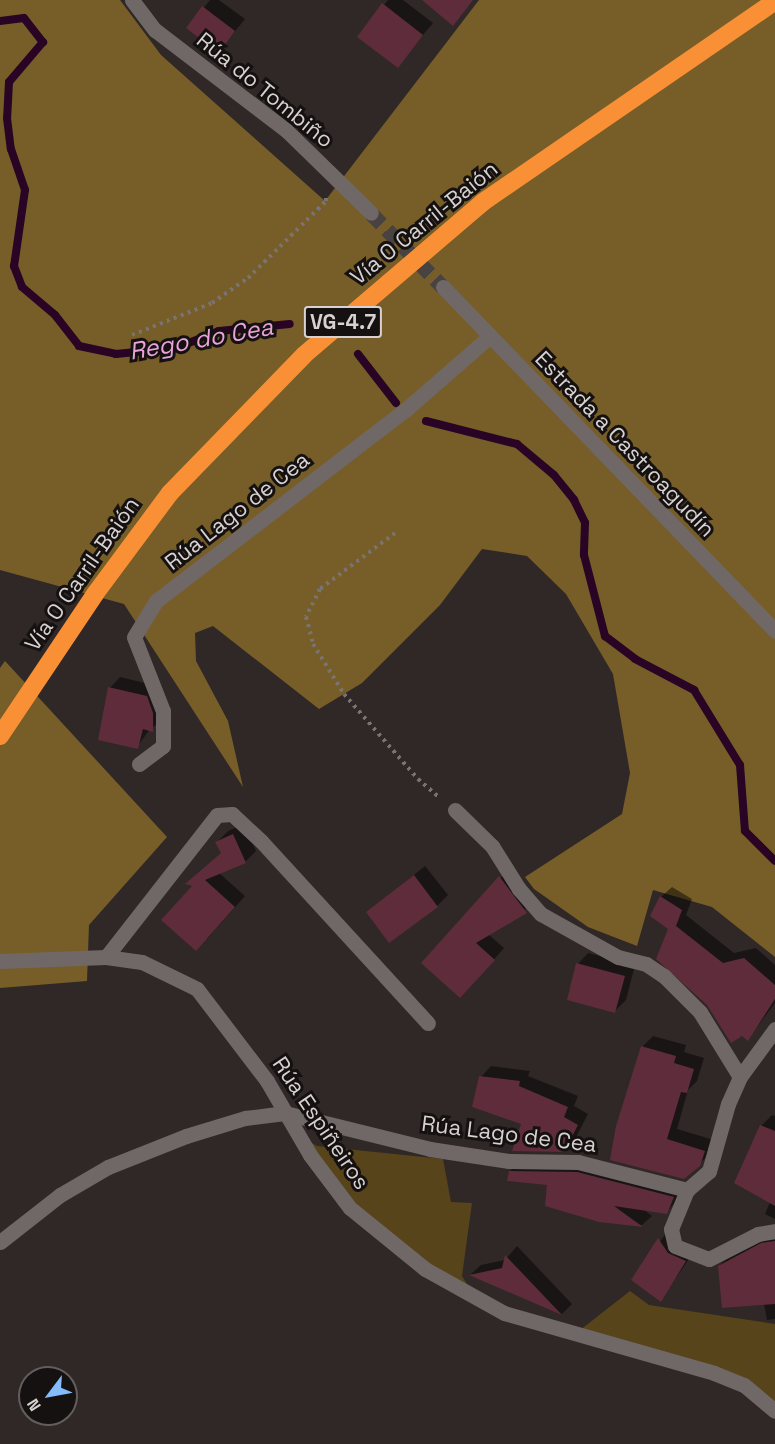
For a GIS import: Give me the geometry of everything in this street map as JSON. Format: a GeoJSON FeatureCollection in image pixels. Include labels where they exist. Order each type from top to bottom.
{"type":"FeatureCollection","features":[{"type":"Feature","properties":{"kind":"highway","name":"Vía O Carril-Baión"},"geometry":{"type":"LineString","coordinates":[[0,736],[95,594],[170,494],[304,355],[483,202],[775,1]]}},
{"type":"Feature","properties":{"kind":"street","name":"Rúa do Tombiño"},"geometry":{"type":"LineString","coordinates":[[132,0],[155,30],[287,131],[371,213]]}},
{"type":"Feature","properties":{"kind":"street","name":"Estrada a Castroagudín"},"geometry":{"type":"LineString","coordinates":[[443,288],[775,631]]}},
{"type":"Feature","properties":{"kind":"street","name":"Rúa Lago de Cea"},"geometry":{"type":"LineString","coordinates":[[139,764],[163,746],[163,711],[134,637],[156,601],[404,411],[490,336]]}},
{"type":"Feature","properties":{"kind":"street"},"geometry":{"type":"LineString","coordinates":[[454,810],[492,846],[519,889],[541,914],[618,957],[646,964],[664,976],[700,1012],[740,1077]]}},
{"type":"Feature","properties":{"kind":"street"},"geometry":{"type":"LineString","coordinates":[[106,957],[218,815],[232,814],[261,841],[428,1023]]}},
{"type":"Feature","properties":{"kind":"street","name":"Rúa Espiñeiros"},"geometry":{"type":"LineString","coordinates":[[0,961],[106,957],[142,963],[197,989],[267,1081],[310,1155],[350,1208],[425,1269],[504,1312],[714,1373],[744,1386],[775,1411]]}},
{"type":"Feature","properties":{"kind":"street"},"geometry":{"type":"LineString","coordinates":[[775,1029],[740,1077],[728,1104],[709,1171],[687,1190],[671,1229],[675,1246],[709,1259],[758,1234],[775,1231]]}},
{"type":"Feature","properties":{"kind":"street","name":"Rúa Lago de Cea"},"geometry":{"type":"LineString","coordinates":[[0,1242],[60,1194],[108,1167],[186,1136],[245,1118],[285,1113],[430,1149],[509,1161],[578,1162],[687,1190]]}},
{"type":"Feature","properties":{"kind":"path"},"geometry":{"type":"LineString","coordinates":[[132,335],[212,303],[248,278],[326,201],[328,171]]}},
{"type":"Feature","properties":{"kind":"path"},"geometry":{"type":"LineString","coordinates":[[394,533],[320,589],[306,617],[313,644],[344,694],[418,779],[454,810]]}},
{"type":"Feature","properties":{"kind":"shaded area"},"geometry":{"type":"Polygon","coordinates":[[[0,0],[120,0],[161,55],[325,201],[479,0],[775,0],[775,957],[712,907],[653,890],[637,946],[588,927],[534,889],[525,877],[622,814],[630,773],[613,674],[566,594],[527,556],[482,549],[440,605],[362,683],[319,709],[213,626],[195,633],[196,661],[228,721],[243,787],[124,604],[0,570],[0,0]]]}},
{"type":"Feature","properties":{"kind":"shaded area"},"geometry":{"type":"Polygon","coordinates":[[[5,661],[167,837],[89,925],[87,981],[0,988],[0,668],[5,661]]]}},
{"type":"Feature","properties":{"kind":"shaded area"},"geometry":{"type":"Polygon","coordinates":[[[298,1135],[317,1146],[443,1159],[451,1202],[472,1203],[462,1276],[474,1296],[350,1208],[298,1135]]]}},
{"type":"Feature","properties":{"kind":"shaded area"},"geometry":{"type":"Polygon","coordinates":[[[630,1291],[649,1305],[775,1324],[775,1411],[744,1386],[575,1334],[630,1291]]]}},
{"type":"Feature","properties":{"kind":"building"},"geometry":{"type":"Polygon","coordinates":[[[422,0],[473,0],[453,26],[422,0]]]}},
{"type":"Feature","properties":{"kind":"building"},"geometry":{"type":"Polygon","coordinates":[[[382,3],[423,35],[398,68],[357,37],[382,3]]]}},
{"type":"Feature","properties":{"kind":"building"},"geometry":{"type":"Polygon","coordinates":[[[202,6],[235,31],[219,53],[186,28],[202,6]]]}},
{"type":"Feature","properties":{"kind":"building"},"geometry":{"type":"Polygon","coordinates":[[[108,687],[147,696],[153,713],[153,732],[143,729],[138,749],[98,740],[108,687]]]}},
{"type":"Feature","properties":{"kind":"building"},"geometry":{"type":"Polygon","coordinates":[[[233,834],[246,863],[205,880],[235,907],[196,951],[161,920],[192,886],[185,884],[221,853],[215,842],[233,834]]]}},
{"type":"Feature","properties":{"kind":"building"},"geometry":{"type":"Polygon","coordinates":[[[414,875],[438,907],[389,943],[366,912],[414,875]]]}},
{"type":"Feature","properties":{"kind":"building"},"geometry":{"type":"Polygon","coordinates":[[[499,876],[527,913],[476,943],[495,960],[460,998],[421,963],[499,876]]]}},
{"type":"Feature","properties":{"kind":"building"},"geometry":{"type":"Polygon","coordinates":[[[660,896],[682,910],[676,926],[723,963],[744,958],[775,985],[775,999],[748,1041],[742,1036],[731,1043],[707,1005],[656,959],[668,929],[650,916],[660,896]]]}},
{"type":"Feature","properties":{"kind":"building"},"geometry":{"type":"Polygon","coordinates":[[[576,963],[625,976],[615,1013],[567,1000],[576,963]]]}},
{"type":"Feature","properties":{"kind":"building"},"geometry":{"type":"Polygon","coordinates":[[[641,1046],[676,1056],[674,1063],[694,1069],[687,1093],[681,1092],[667,1139],[705,1151],[700,1166],[684,1179],[610,1160],[616,1126],[641,1046]]]}},
{"type":"Feature","properties":{"kind":"building"},"geometry":{"type":"Polygon","coordinates":[[[479,1076],[520,1081],[519,1086],[568,1107],[564,1117],[578,1125],[564,1152],[512,1151],[521,1124],[472,1107],[479,1076]]]}},
{"type":"Feature","properties":{"kind":"building"},"geometry":{"type":"Polygon","coordinates":[[[760,1125],[775,1131],[775,1206],[734,1183],[760,1125]]]}},
{"type":"Feature","properties":{"kind":"building"},"geometry":{"type":"Polygon","coordinates":[[[509,1171],[577,1172],[674,1197],[667,1214],[614,1206],[643,1227],[599,1222],[545,1206],[547,1185],[507,1181],[509,1171]]]}},
{"type":"Feature","properties":{"kind":"building"},"geometry":{"type":"Polygon","coordinates":[[[658,1238],[668,1253],[686,1261],[661,1302],[631,1280],[658,1238]]]}},
{"type":"Feature","properties":{"kind":"building"},"geometry":{"type":"Polygon","coordinates":[[[775,1241],[775,1304],[722,1308],[718,1266],[761,1243],[775,1241]]]}},
{"type":"Feature","properties":{"kind":"building"},"geometry":{"type":"Polygon","coordinates":[[[505,1255],[562,1315],[469,1275],[502,1268],[505,1255]]]}},
{"type":"Feature","properties":{"kind":"waterway","name":"Rego do Cea"},"geometry":{"type":"LineString","coordinates":[[0,21],[24,18],[43,42],[9,82],[7,118],[11,149],[25,190],[14,266],[22,287],[55,315],[79,346],[116,354],[176,348],[219,331],[290,324]]}},
{"type":"Feature","properties":{"kind":"waterway","name":"Rego do Cea"},"geometry":{"type":"LineString","coordinates":[[358,354],[396,403]]}},
{"type":"Feature","properties":{"kind":"waterway","name":"Rego do Cea"},"geometry":{"type":"LineString","coordinates":[[426,421],[517,444],[554,475],[574,500],[585,523],[584,555],[605,636],[635,659],[694,690],[740,765],[745,831],[775,861]]}},
{"type":"Feature","properties":{"kind":"tunnel"},"geometry":{"type":"LineString","coordinates":[[371,213],[443,287]]}}]}
